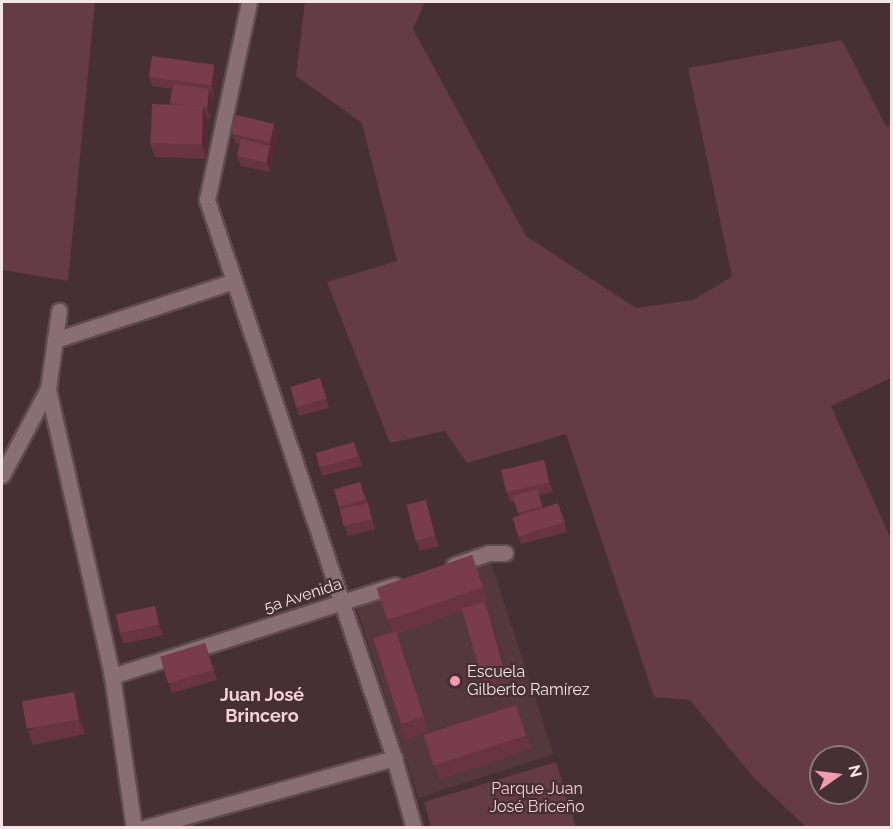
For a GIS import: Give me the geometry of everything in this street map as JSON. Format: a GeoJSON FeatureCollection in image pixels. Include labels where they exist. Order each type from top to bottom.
{"type":"FeatureCollection","features":[{"type":"Feature","properties":{"kind":"street"},"geometry":{"type":"LineString","coordinates":[[249,2],[207,200],[394,758],[414,828]]}},
{"type":"Feature","properties":{"kind":"street"},"geometry":{"type":"LineString","coordinates":[[55,340],[234,281]]}},
{"type":"Feature","properties":{"kind":"street"},"geometry":{"type":"LineString","coordinates":[[2,475],[48,389],[59,311]]}},
{"type":"Feature","properties":{"kind":"street"},"geometry":{"type":"LineString","coordinates":[[48,389],[112,676],[134,828]]}},
{"type":"Feature","properties":{"kind":"street"},"geometry":{"type":"LineString","coordinates":[[443,568],[489,553],[505,553]]}},
{"type":"Feature","properties":{"kind":"street","name":"5a Avenida"},"geometry":{"type":"LineString","coordinates":[[112,676],[409,580]]}},
{"type":"Feature","properties":{"kind":"street"},"geometry":{"type":"LineString","coordinates":[[144,828],[394,758]]}},
{"type":"Feature","properties":{"kind":"shaded area","name":"Escuela Gilberto Ramírez"},"geometry":{"type":"Polygon","coordinates":[[[491,562],[553,754],[418,798],[356,606],[491,562]]]}},
{"type":"Feature","properties":{"kind":"green space"},"geometry":{"type":"Polygon","coordinates":[[[2,2],[95,2],[68,281],[2,270],[2,2]]]}},
{"type":"Feature","properties":{"kind":"green space"},"geometry":{"type":"Polygon","coordinates":[[[305,2],[425,2],[413,29],[526,236],[636,308],[693,300],[732,277],[688,68],[842,40],[886,126],[891,125],[891,378],[831,406],[891,539],[891,827],[806,827],[753,777],[690,700],[654,697],[566,434],[467,463],[445,431],[390,443],[327,282],[397,261],[362,123],[296,76],[305,2]]]}},
{"type":"Feature","properties":{"kind":"green space","name":"Parque Juan José Briceño"},"geometry":{"type":"Polygon","coordinates":[[[556,762],[576,827],[431,827],[424,802],[556,762]]]}},
{"type":"Feature","properties":{"kind":"building"},"geometry":{"type":"Polygon","coordinates":[[[152,56],[214,65],[211,86],[149,77],[152,56]]]}},
{"type":"Feature","properties":{"kind":"building"},"geometry":{"type":"Polygon","coordinates":[[[173,84],[209,89],[207,108],[170,103],[173,84]]]}},
{"type":"Feature","properties":{"kind":"building"},"geometry":{"type":"Polygon","coordinates":[[[152,104],[203,106],[202,145],[151,143],[152,104]]]}},
{"type":"Feature","properties":{"kind":"building"},"geometry":{"type":"Polygon","coordinates":[[[236,115],[274,124],[270,142],[232,134],[236,115]]]}},
{"type":"Feature","properties":{"kind":"building"},"geometry":{"type":"Polygon","coordinates":[[[241,139],[270,146],[266,163],[237,155],[241,139]]]}},
{"type":"Feature","properties":{"kind":"building"},"geometry":{"type":"Polygon","coordinates":[[[320,378],[326,398],[296,407],[290,387],[320,378]]]}},
{"type":"Feature","properties":{"kind":"building"},"geometry":{"type":"Polygon","coordinates":[[[354,442],[358,456],[320,467],[316,453],[354,442]]]}},
{"type":"Feature","properties":{"kind":"building"},"geometry":{"type":"Polygon","coordinates":[[[544,460],[549,482],[506,492],[501,470],[544,460]]]}},
{"type":"Feature","properties":{"kind":"building"},"geometry":{"type":"Polygon","coordinates":[[[360,482],[365,499],[339,507],[334,489],[360,482]]]}},
{"type":"Feature","properties":{"kind":"building"},"geometry":{"type":"Polygon","coordinates":[[[537,489],[542,506],[518,513],[513,496],[537,489]]]}},
{"type":"Feature","properties":{"kind":"building"},"geometry":{"type":"Polygon","coordinates":[[[426,500],[435,536],[416,541],[407,505],[426,500]]]}},
{"type":"Feature","properties":{"kind":"building"},"geometry":{"type":"Polygon","coordinates":[[[368,503],[372,520],[344,526],[340,510],[368,503]]]}},
{"type":"Feature","properties":{"kind":"building"},"geometry":{"type":"Polygon","coordinates":[[[558,503],[564,522],[519,537],[512,518],[558,503]]]}},
{"type":"Feature","properties":{"kind":"building"},"geometry":{"type":"Polygon","coordinates":[[[472,555],[483,587],[388,620],[377,588],[472,555]]]}},
{"type":"Feature","properties":{"kind":"building"},"geometry":{"type":"Polygon","coordinates":[[[485,602],[504,669],[481,676],[462,609],[485,602]]]}},
{"type":"Feature","properties":{"kind":"building"},"geometry":{"type":"Polygon","coordinates":[[[155,606],[159,625],[120,633],[116,614],[155,606]]]}},
{"type":"Feature","properties":{"kind":"building"},"geometry":{"type":"Polygon","coordinates":[[[396,631],[424,717],[401,724],[373,638],[396,631]]]}},
{"type":"Feature","properties":{"kind":"building"},"geometry":{"type":"Polygon","coordinates":[[[205,643],[213,670],[168,684],[160,657],[205,643]]]}},
{"type":"Feature","properties":{"kind":"building"},"geometry":{"type":"Polygon","coordinates":[[[74,692],[79,720],[27,729],[22,701],[74,692]]]}},
{"type":"Feature","properties":{"kind":"building"},"geometry":{"type":"Polygon","coordinates":[[[516,705],[526,735],[434,765],[424,735],[516,705]]]}},
{"type":"Feature","properties":{"kind":"place","name":"Escuela Gilberto Ramírez"},"geometry":{"type":"Point","coordinates":[455,681]}},
{"type":"Feature","properties":{"kind":"district","name":"Juan José Brincero"},"geometry":{"type":"Point","coordinates":[262,706]}}]}
